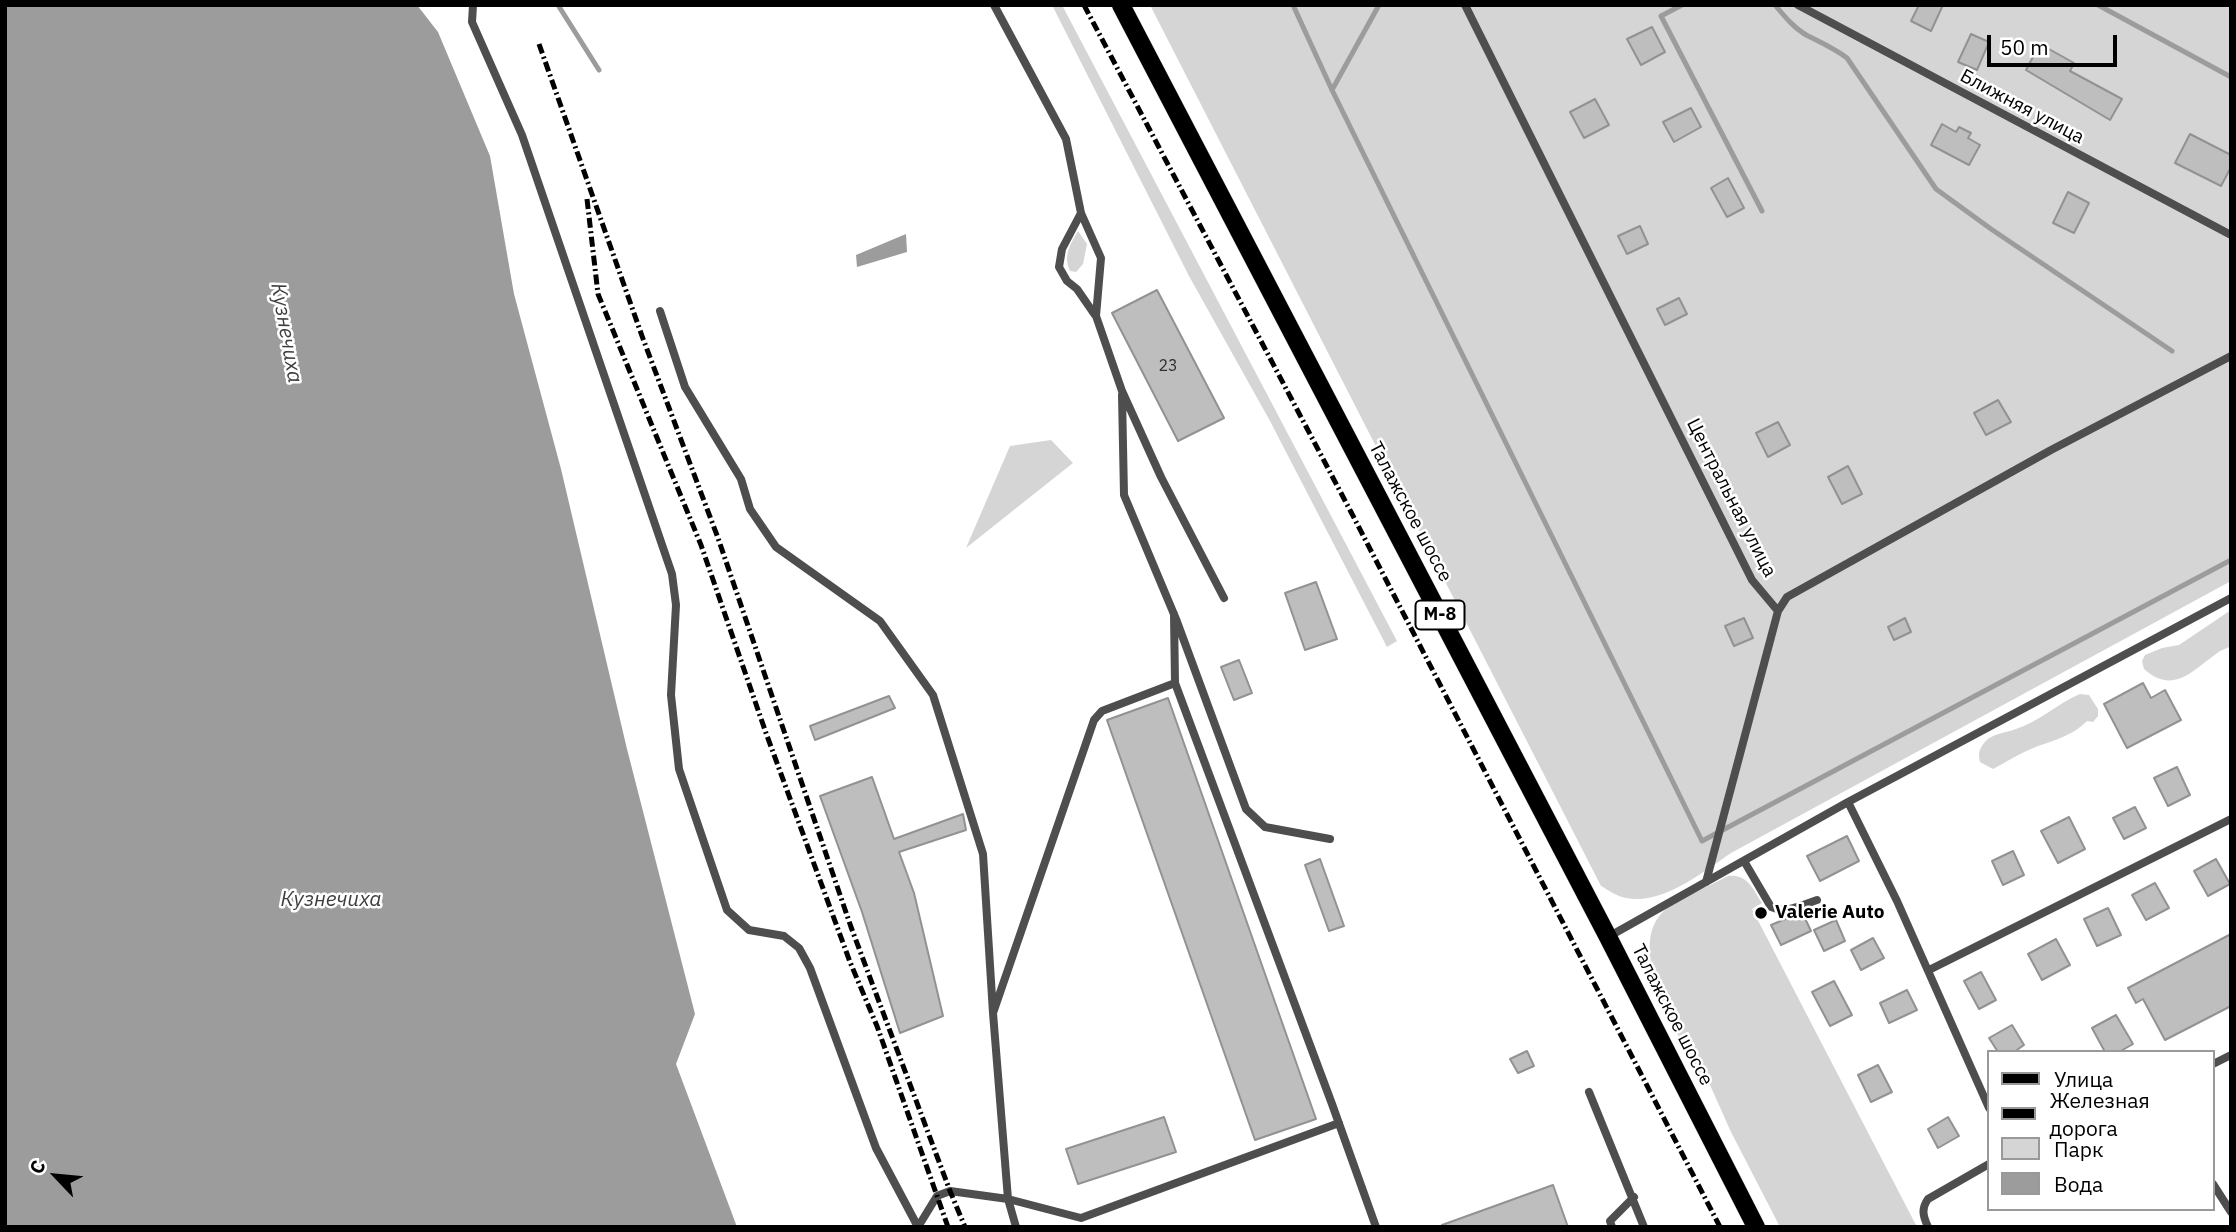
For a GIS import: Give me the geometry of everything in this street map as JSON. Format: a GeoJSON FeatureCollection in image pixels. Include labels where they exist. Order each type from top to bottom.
{"type":"FeatureCollection","features":[{"type":"Feature","properties":{"kind":"main road","name":"Талажское шоссе"},"geometry":{"type":"LineString","coordinates":[[1121,5],[1608,937],[1756,1227]]}},
{"type":"Feature","properties":{"kind":"lane"},"geometry":{"type":"LineString","coordinates":[[474,5],[472,22],[522,135],[672,574],[676,605],[671,695],[678,769],[727,910],[749,930],[784,936],[799,948],[810,968],[876,1148],[918,1227]]}},
{"type":"Feature","properties":{"kind":"lane"},"geometry":{"type":"LineString","coordinates":[[994,5],[1066,139],[1081,213],[1101,258],[1096,316]]}},
{"type":"Feature","properties":{"kind":"lane","name":"Центральная улица"},"geometry":{"type":"LineString","coordinates":[[1465,5],[1752,580],[1777,611],[1787,597],[2051,450],[2231,356]]}},
{"type":"Feature","properties":{"kind":"lane","name":"Ближняя улица"},"geometry":{"type":"LineString","coordinates":[[1798,5],[2231,235]]}},
{"type":"Feature","properties":{"kind":"lane"},"geometry":{"type":"LineString","coordinates":[[1081,213],[1062,249],[1059,267],[1096,316],[1122,391],[1161,477],[1224,598]]}},
{"type":"Feature","properties":{"kind":"lane"},"geometry":{"type":"LineString","coordinates":[[660,311],[685,387],[741,479],[750,509],[776,547],[880,621],[933,695],[983,854],[1008,1199],[1016,1227]]}},
{"type":"Feature","properties":{"kind":"lane"},"geometry":{"type":"LineString","coordinates":[[1122,391],[1124,495],[1174,614],[1246,809],[1265,827],[1330,839]]}},
{"type":"Feature","properties":{"kind":"lane"},"geometry":{"type":"LineString","coordinates":[[1608,937],[1848,802],[2231,598]]}},
{"type":"Feature","properties":{"kind":"lane"},"geometry":{"type":"LineString","coordinates":[[1706,882],[1777,611]]}},
{"type":"Feature","properties":{"kind":"lane"},"geometry":{"type":"LineString","coordinates":[[1174,614],[1175,683],[1376,1227]]}},
{"type":"Feature","properties":{"kind":"lane"},"geometry":{"type":"LineString","coordinates":[[993,1013],[1094,720],[1102,710],[1175,683]]}},
{"type":"Feature","properties":{"kind":"lane"},"geometry":{"type":"LineString","coordinates":[[1848,802],[1928,970],[1988,1106]]}},
{"type":"Feature","properties":{"kind":"lane"},"geometry":{"type":"LineString","coordinates":[[1928,970],[2231,819]]}},
{"type":"Feature","properties":{"kind":"lane"},"geometry":{"type":"LineString","coordinates":[[1744,861],[1771,907],[1778,910],[1790,909],[1817,900]]}},
{"type":"Feature","properties":{"kind":"lane"},"geometry":{"type":"LineString","coordinates":[[2215,1063],[2231,1055]]}},
{"type":"Feature","properties":{"kind":"lane"},"geometry":{"type":"LineString","coordinates":[[1589,1092],[1644,1227]]}},
{"type":"Feature","properties":{"kind":"lane"},"geometry":{"type":"LineString","coordinates":[[918,1227],[937,1196],[950,1191],[1008,1199],[1083,1222],[1339,1124]]}},
{"type":"Feature","properties":{"kind":"lane"},"geometry":{"type":"LineString","coordinates":[[1928,1227],[1923,1216],[1923,1206],[1928,1199],[1988,1165]]}},
{"type":"Feature","properties":{"kind":"lane"},"geometry":{"type":"LineString","coordinates":[[2215,1187],[2231,1212]]}},
{"type":"Feature","properties":{"kind":"lane"},"geometry":{"type":"LineString","coordinates":[[1612,1227],[1610,1221],[1614,1215],[1634,1197]]}},
{"type":"Feature","properties":{"kind":"green space"},"geometry":{"type":"Polygon","coordinates":[[[1052,5],[1062,5],[1397,641],[1387,647],[1270,421],[1189,276],[1052,5]]]}},
{"type":"Feature","properties":{"kind":"green space"},"geometry":{"type":"Polygon","coordinates":[[[1150,5],[2231,5],[2231,581],[1731,853],[1682,885],[1654,897],[1640,899],[1613,893],[1601,886],[1150,5]]]}},
{"type":"Feature","properties":{"kind":"green space"},"geometry":{"type":"Polygon","coordinates":[[[1078,231],[1087,244],[1083,264],[1076,272],[1070,271],[1067,255],[1078,231]]]}},
{"type":"Feature","properties":{"kind":"green space"},"geometry":{"type":"Polygon","coordinates":[[[1051,440],[1073,463],[966,548],[1010,446],[1051,440]]]}},
{"type":"Feature","properties":{"kind":"green space"},"geometry":{"type":"Polygon","coordinates":[[[2231,610],[2231,646],[2182,678],[2164,680],[2154,677],[2144,669],[2142,661],[2145,655],[2179,645],[2231,610]]]}},
{"type":"Feature","properties":{"kind":"green space"},"geometry":{"type":"Polygon","coordinates":[[[2080,694],[2089,695],[2098,709],[2098,716],[2093,722],[2087,721],[2070,733],[2026,751],[1993,769],[1980,762],[1980,750],[1989,739],[2024,726],[2080,694]]]}},
{"type":"Feature","properties":{"kind":"green space"},"geometry":{"type":"Polygon","coordinates":[[[1728,876],[1745,880],[1762,903],[1752,909],[1917,1227],[1780,1227],[1710,1085],[1700,1077],[1680,1040],[1659,992],[1652,968],[1650,945],[1654,925],[1666,909],[1728,876]]]}},
{"type":"Feature","properties":{"kind":"water","name":"Кузнечиха"},"geometry":{"type":"Polygon","coordinates":[[[5,5],[417,5],[438,32],[490,156],[514,294],[561,469],[627,749],[695,1014],[676,1064],[737,1227],[5,1227],[5,5]]]}},
{"type":"Feature","properties":{"kind":"water"},"geometry":{"type":"Polygon","coordinates":[[[906,234],[907,252],[857,267],[856,255],[906,234]]]}},
{"type":"Feature","properties":{"kind":"building"},"geometry":{"type":"Polygon","coordinates":[[[1919,5],[1943,5],[1931,31],[1911,21],[1919,5]]]}},
{"type":"Feature","properties":{"kind":"building"},"geometry":{"type":"Polygon","coordinates":[[[1652,27],[1665,52],[1641,65],[1627,39],[1652,27]]]}},
{"type":"Feature","properties":{"kind":"building"},"geometry":{"type":"Polygon","coordinates":[[[1971,34],[1989,42],[1977,70],[1958,62],[1971,34]]]}},
{"type":"Feature","properties":{"kind":"building"},"geometry":{"type":"Polygon","coordinates":[[[2040,44],[2074,63],[2070,71],[2122,99],[2110,120],[2026,70],[2040,44]]]}},
{"type":"Feature","properties":{"kind":"building"},"geometry":{"type":"Polygon","coordinates":[[[1595,99],[1609,125],[1584,138],[1570,112],[1595,99]]]}},
{"type":"Feature","properties":{"kind":"building"},"geometry":{"type":"Polygon","coordinates":[[[1691,108],[1701,127],[1674,142],[1663,122],[1691,108]]]}},
{"type":"Feature","properties":{"kind":"building"},"geometry":{"type":"Polygon","coordinates":[[[1942,124],[1956,132],[1959,127],[1971,133],[1968,138],[1980,145],[1969,165],[1931,145],[1942,124]]]}},
{"type":"Feature","properties":{"kind":"building"},"geometry":{"type":"Polygon","coordinates":[[[2190,134],[2231,155],[2231,167],[2221,186],[2175,163],[2190,134]]]}},
{"type":"Feature","properties":{"kind":"building"},"geometry":{"type":"Polygon","coordinates":[[[1728,178],[1744,208],[1727,217],[1711,188],[1728,178]]]}},
{"type":"Feature","properties":{"kind":"building"},"geometry":{"type":"Polygon","coordinates":[[[2068,192],[2089,203],[2074,233],[2053,223],[2068,192]]]}},
{"type":"Feature","properties":{"kind":"building"},"geometry":{"type":"Polygon","coordinates":[[[1640,226],[1648,244],[1627,254],[1618,236],[1640,226]]]}},
{"type":"Feature","properties":{"kind":"building"},"geometry":{"type":"Polygon","coordinates":[[[1157,290],[1224,418],[1178,441],[1112,313],[1157,290]]]}},
{"type":"Feature","properties":{"kind":"building"},"geometry":{"type":"Polygon","coordinates":[[[1679,298],[1687,314],[1665,325],[1657,309],[1679,298]]]}},
{"type":"Feature","properties":{"kind":"building"},"geometry":{"type":"Polygon","coordinates":[[[1998,400],[2011,422],[1986,435],[1974,413],[1998,400]]]}},
{"type":"Feature","properties":{"kind":"building"},"geometry":{"type":"Polygon","coordinates":[[[1778,422],[1790,445],[1768,457],[1756,433],[1778,422]]]}},
{"type":"Feature","properties":{"kind":"building"},"geometry":{"type":"Polygon","coordinates":[[[1848,466],[1862,494],[1842,504],[1828,477],[1848,466]]]}},
{"type":"Feature","properties":{"kind":"building"},"geometry":{"type":"Polygon","coordinates":[[[1316,582],[1337,639],[1305,650],[1285,593],[1316,582]]]}},
{"type":"Feature","properties":{"kind":"building"},"geometry":{"type":"Polygon","coordinates":[[[1744,618],[1753,638],[1734,646],[1725,626],[1744,618]]]}},
{"type":"Feature","properties":{"kind":"building"},"geometry":{"type":"Polygon","coordinates":[[[1905,618],[1911,632],[1894,640],[1888,627],[1905,618]]]}},
{"type":"Feature","properties":{"kind":"building"},"geometry":{"type":"Polygon","coordinates":[[[1239,660],[1252,693],[1234,700],[1221,667],[1239,660]]]}},
{"type":"Feature","properties":{"kind":"building"},"geometry":{"type":"Polygon","coordinates":[[[2143,683],[2151,698],[2165,690],[2181,720],[2127,748],[2104,704],[2143,683]]]}},
{"type":"Feature","properties":{"kind":"building"},"geometry":{"type":"Polygon","coordinates":[[[889,696],[895,708],[815,740],[810,726],[889,696]]]}},
{"type":"Feature","properties":{"kind":"building"},"geometry":{"type":"Polygon","coordinates":[[[1168,698],[1316,1119],[1255,1140],[1107,720],[1168,698]]]}},
{"type":"Feature","properties":{"kind":"building"},"geometry":{"type":"Polygon","coordinates":[[[2177,767],[2190,795],[2168,806],[2154,778],[2177,767]]]}},
{"type":"Feature","properties":{"kind":"building"},"geometry":{"type":"Polygon","coordinates":[[[872,777],[894,839],[963,814],[966,830],[899,852],[914,893],[943,1016],[900,1033],[862,912],[820,796],[872,777]]]}},
{"type":"Feature","properties":{"kind":"building"},"geometry":{"type":"Polygon","coordinates":[[[2135,807],[2146,828],[2124,839],[2113,818],[2135,807]]]}},
{"type":"Feature","properties":{"kind":"building"},"geometry":{"type":"Polygon","coordinates":[[[2069,817],[2085,849],[2058,863],[2041,831],[2069,817]]]}},
{"type":"Feature","properties":{"kind":"building"},"geometry":{"type":"Polygon","coordinates":[[[1847,836],[1859,861],[1820,881],[1807,856],[1847,836]]]}},
{"type":"Feature","properties":{"kind":"building"},"geometry":{"type":"Polygon","coordinates":[[[2013,851],[2024,875],[2003,885],[1992,861],[2013,851]]]}},
{"type":"Feature","properties":{"kind":"building"},"geometry":{"type":"Polygon","coordinates":[[[1320,859],[1344,926],[1329,931],[1305,865],[1320,859]]]}},
{"type":"Feature","properties":{"kind":"building"},"geometry":{"type":"Polygon","coordinates":[[[2216,859],[2230,884],[2208,896],[2194,871],[2216,859]]]}},
{"type":"Feature","properties":{"kind":"building"},"geometry":{"type":"Polygon","coordinates":[[[2155,883],[2169,908],[2146,920],[2132,895],[2155,883]]]}},
{"type":"Feature","properties":{"kind":"building"},"geometry":{"type":"Polygon","coordinates":[[[2108,908],[2121,935],[2097,946],[2084,919],[2108,908]]]}},
{"type":"Feature","properties":{"kind":"building"},"geometry":{"type":"Polygon","coordinates":[[[1802,912],[1811,931],[1781,945],[1771,925],[1802,912]]]}},
{"type":"Feature","properties":{"kind":"building"},"geometry":{"type":"Polygon","coordinates":[[[1836,920],[1845,941],[1824,951],[1814,930],[1836,920]]]}},
{"type":"Feature","properties":{"kind":"building"},"geometry":{"type":"Polygon","coordinates":[[[2231,934],[2231,1006],[2165,1040],[2143,999],[2136,1003],[2128,988],[2231,934]]]}},
{"type":"Feature","properties":{"kind":"building"},"geometry":{"type":"Polygon","coordinates":[[[1873,938],[1884,958],[1861,970],[1851,950],[1873,938]]]}},
{"type":"Feature","properties":{"kind":"building"},"geometry":{"type":"Polygon","coordinates":[[[2056,939],[2070,965],[2042,980],[2028,954],[2056,939]]]}},
{"type":"Feature","properties":{"kind":"building"},"geometry":{"type":"Polygon","coordinates":[[[1981,972],[1996,1000],[1979,1009],[1964,981],[1981,972]]]}},
{"type":"Feature","properties":{"kind":"building"},"geometry":{"type":"Polygon","coordinates":[[[1834,981],[1852,1015],[1830,1026],[1812,992],[1834,981]]]}},
{"type":"Feature","properties":{"kind":"building"},"geometry":{"type":"Polygon","coordinates":[[[1907,990],[1917,1010],[1889,1023],[1880,1003],[1907,990]]]}},
{"type":"Feature","properties":{"kind":"building"},"geometry":{"type":"Polygon","coordinates":[[[2116,1015],[2133,1044],[2122,1050],[2104,1050],[2092,1028],[2116,1015]]]}},
{"type":"Feature","properties":{"kind":"building"},"geometry":{"type":"Polygon","coordinates":[[[2012,1025],[2024,1045],[2017,1050],[1997,1050],[1989,1038],[2012,1025]]]}},
{"type":"Feature","properties":{"kind":"building"},"geometry":{"type":"Polygon","coordinates":[[[1527,1051],[1534,1066],[1518,1073],[1510,1059],[1527,1051]]]}},
{"type":"Feature","properties":{"kind":"building"},"geometry":{"type":"Polygon","coordinates":[[[1878,1065],[1892,1092],[1871,1102],[1858,1075],[1878,1065]]]}},
{"type":"Feature","properties":{"kind":"building"},"geometry":{"type":"Polygon","coordinates":[[[1164,1117],[1176,1152],[1078,1184],[1066,1149],[1164,1117]]]}},
{"type":"Feature","properties":{"kind":"building"},"geometry":{"type":"Polygon","coordinates":[[[1948,1117],[1959,1136],[1938,1148],[1928,1129],[1948,1117]]]}},
{"type":"Feature","properties":{"kind":"building"},"geometry":{"type":"Polygon","coordinates":[[[1553,1185],[1568,1227],[1442,1227],[1442,1225],[1553,1185]]]}},
{"type":"Feature","properties":{"kind":"waterway"},"geometry":{"type":"LineString","coordinates":[[558,5],[599,70]]}},
{"type":"Feature","properties":{"kind":"waterway"},"geometry":{"type":"LineString","coordinates":[[1293,5],[1332,90],[1702,841],[2231,560]]}},
{"type":"Feature","properties":{"kind":"waterway"},"geometry":{"type":"LineString","coordinates":[[1332,90],[1379,5]]}},
{"type":"Feature","properties":{"kind":"waterway"},"geometry":{"type":"LineString","coordinates":[[1682,5],[1661,16],[1762,211]]}},
{"type":"Feature","properties":{"kind":"waterway"},"geometry":{"type":"LineString","coordinates":[[1775,5],[1799,30],[1847,58],[1936,189],[2172,351]]}},
{"type":"Feature","properties":{"kind":"waterway"},"geometry":{"type":"LineString","coordinates":[[2098,5],[2231,77]]}},
{"type":"Feature","properties":{"kind":"railway"},"geometry":{"type":"LineString","coordinates":[[1084,5],[1351,512],[1720,1227]]}},
{"type":"Feature","properties":{"kind":"railway"},"geometry":{"type":"LineString","coordinates":[[539,44],[642,336],[718,538],[851,927],[965,1227]]}},
{"type":"Feature","properties":{"kind":"railway"},"geometry":{"type":"LineString","coordinates":[[587,199],[598,294],[701,545],[766,733],[850,962],[877,1026],[948,1227]]}},
{"type":"Feature","properties":{"kind":"place","name":"Valerie Auto"},"geometry":{"type":"Point","coordinates":[1761,913]}}]}
